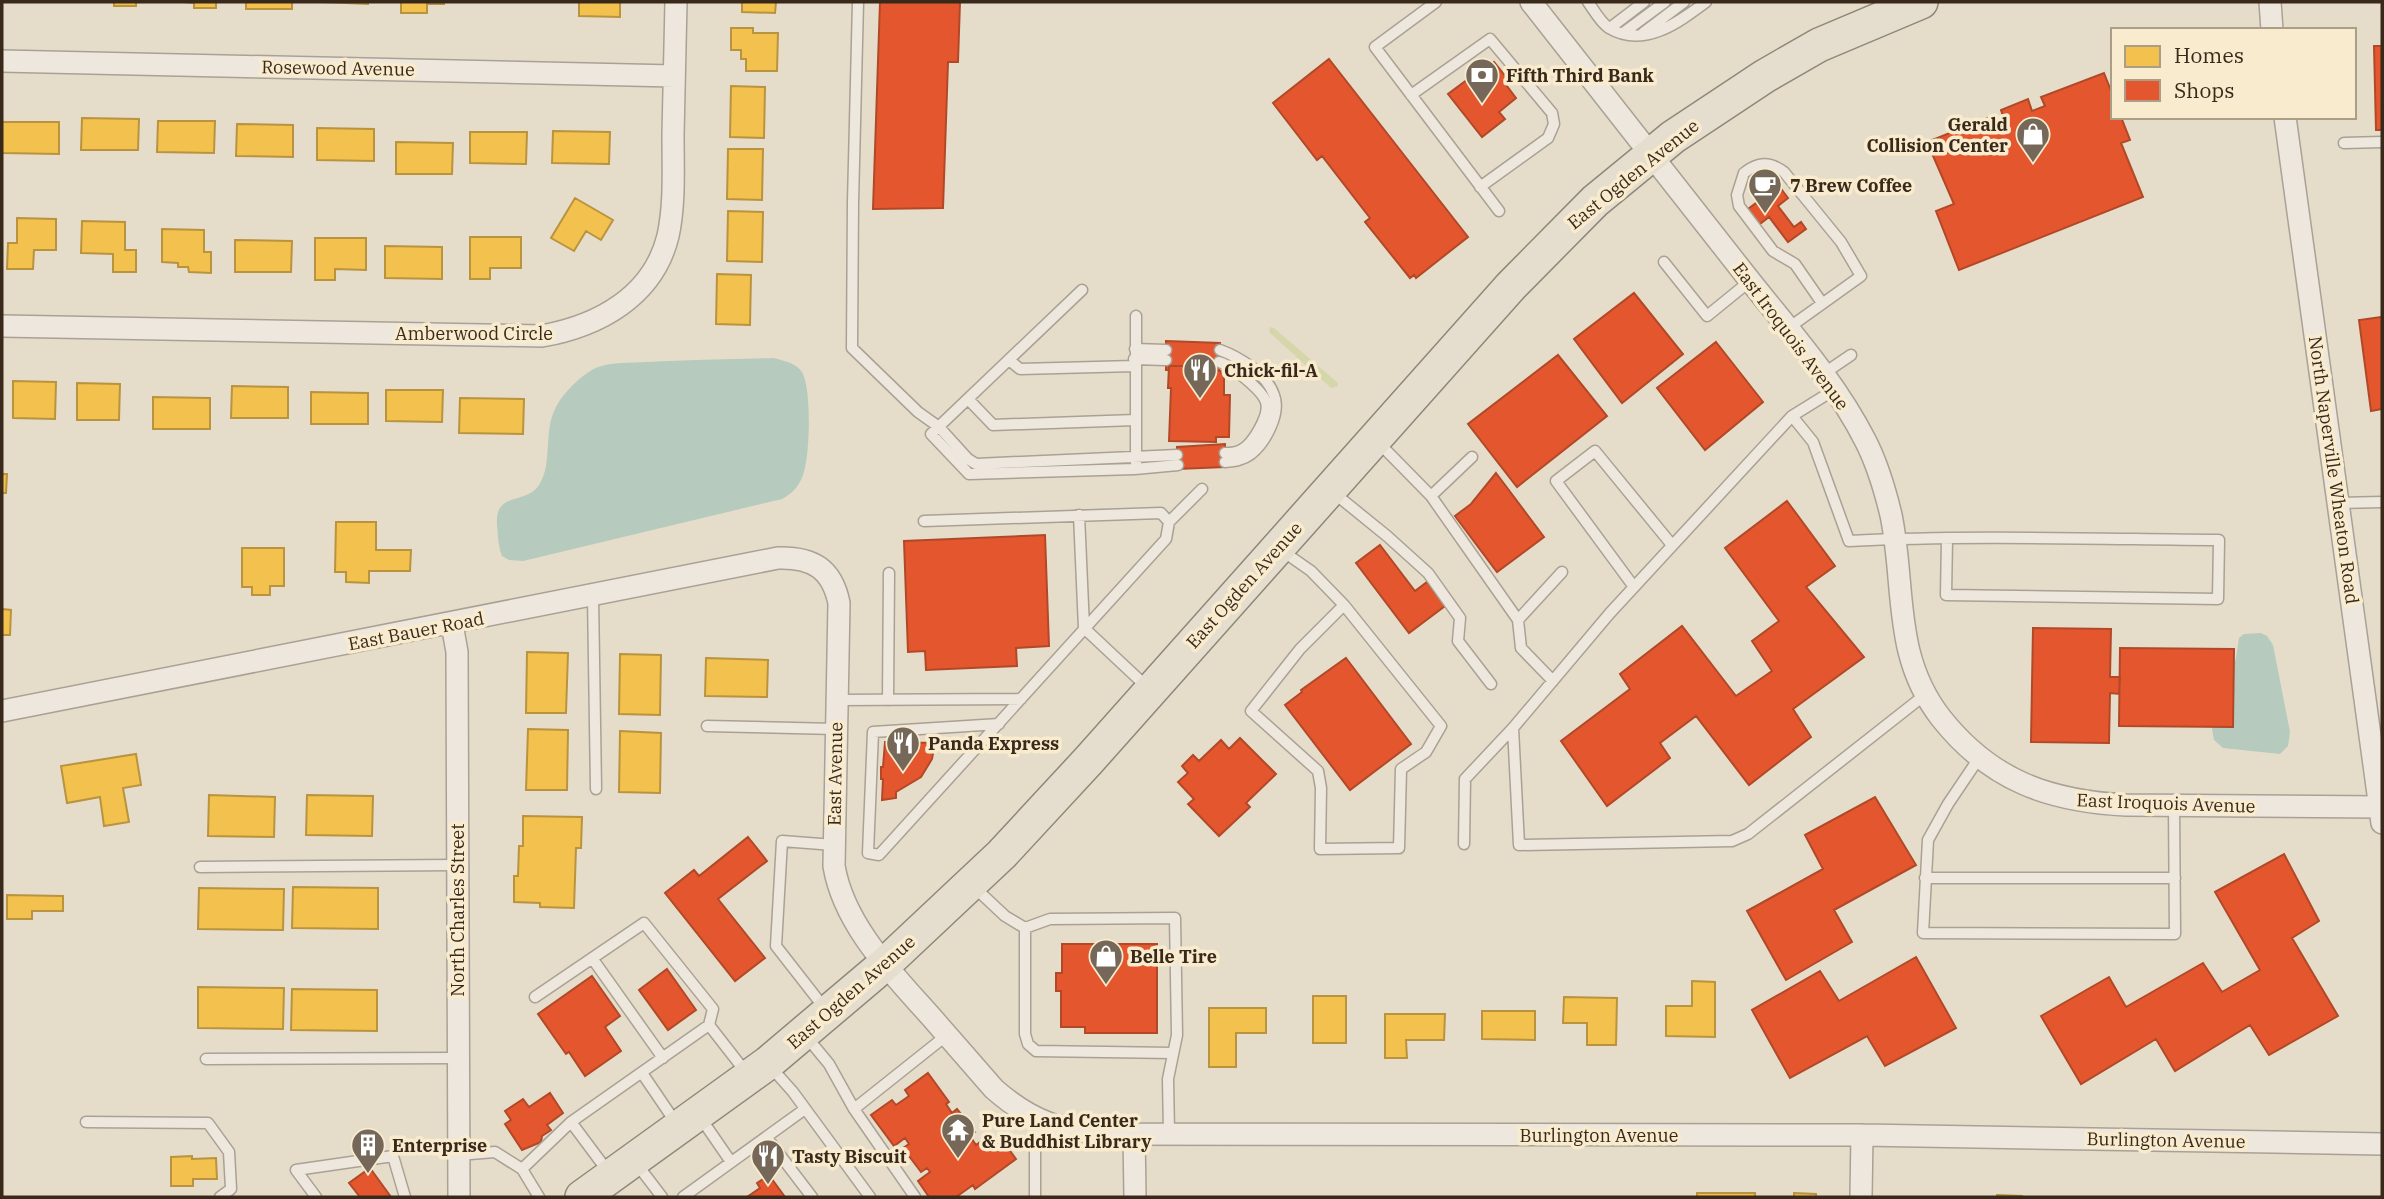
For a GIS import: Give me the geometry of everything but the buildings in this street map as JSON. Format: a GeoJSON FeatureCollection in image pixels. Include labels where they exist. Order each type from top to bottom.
{"type":"FeatureCollection","features":[{"type":"Feature","properties":{"kind":"main road","name":"East Ogden Avenue"},"geometry":{"type":"LineString","coordinates":[[582,1197],[758,1070],[885,964],[972,884],[1052,801],[1374,438],[1541,254],[1580,215],[1702,116],[1809,51],[1846,32],[1922,2]]}},
{"type":"Feature","properties":{"kind":"street","name":"Amberwood Circle"},"geometry":{"type":"LineString","coordinates":[[2,326],[542,336],[572,331],[602,318],[624,304],[645,282],[668,236],[673,195],[676,2]]}},
{"type":"Feature","properties":{"kind":"street","name":"East Iroquois Avenue"},"geometry":{"type":"LineString","coordinates":[[1531,2],[1787,328],[1828,382],[1866,441],[1891,516],[1903,629],[1911,661],[1926,694],[1960,740],[1979,758],[2004,774],[2035,790],[2064,799],[2089,803],[2381,815]]}},
{"type":"Feature","properties":{"kind":"street"},"geometry":{"type":"LineString","coordinates":[[2270,2],[2272,28]]}},
{"type":"Feature","properties":{"kind":"street","name":"Rosewood Avenue"},"geometry":{"type":"LineString","coordinates":[[2,61],[674,76]]}},
{"type":"Feature","properties":{"kind":"street","name":"North Naperville Wheaton Road"},"geometry":{"type":"LineString","coordinates":[[2285,119],[2381,815]]}},
{"type":"Feature","properties":{"kind":"street","name":"East Bauer Road"},"geometry":{"type":"LineString","coordinates":[[2,711],[593,597],[778,558],[798,558],[817,566],[827,574]]}},
{"type":"Feature","properties":{"kind":"street","name":"East Avenue"},"geometry":{"type":"LineString","coordinates":[[827,574],[835,586],[839,603],[834,845],[837,884],[854,921],[885,964]]}},
{"type":"Feature","properties":{"kind":"street","name":"North Charles Street"},"geometry":{"type":"LineString","coordinates":[[452,624],[457,652],[459,1197]]}},
{"type":"Feature","properties":{"kind":"street","name":"Burlington Avenue"},"geometry":{"type":"LineString","coordinates":[[885,964],[994,1089],[1014,1106],[1043,1122],[1075,1132],[1862,1135],[2382,1144]]}},
{"type":"Feature","properties":{"kind":"street"},"geometry":{"type":"LineString","coordinates":[[1134,1133],[1135,1197]]}},
{"type":"Feature","properties":{"kind":"street"},"geometry":{"type":"LineString","coordinates":[[1861,1197],[1862,1135]]}},
{"type":"Feature","properties":{"kind":"lane"},"geometry":{"type":"LineString","coordinates":[[858,2],[852,348],[935,430],[976,464],[1135,463],[1177,460]]}},
{"type":"Feature","properties":{"kind":"lane"},"geometry":{"type":"LineString","coordinates":[[1436,2],[1375,47],[1499,211]]}},
{"type":"Feature","properties":{"kind":"lane"},"geometry":{"type":"LineString","coordinates":[[1588,2],[1610,28],[1641,35],[1668,28],[1706,2]]}},
{"type":"Feature","properties":{"kind":"lane"},"geometry":{"type":"LineString","coordinates":[[1610,28],[1644,2]]}},
{"type":"Feature","properties":{"kind":"lane"},"geometry":{"type":"LineString","coordinates":[[1623,33],[1665,2]]}},
{"type":"Feature","properties":{"kind":"lane"},"geometry":{"type":"LineString","coordinates":[[1641,35],[1684,2]]}},
{"type":"Feature","properties":{"kind":"lane"},"geometry":{"type":"LineString","coordinates":[[1411,95],[1490,39],[1552,113],[1554,124],[1548,138],[1480,187]]}},
{"type":"Feature","properties":{"kind":"lane"},"geometry":{"type":"LineString","coordinates":[[2344,144],[2382,142]]}},
{"type":"Feature","properties":{"kind":"lane"},"geometry":{"type":"LineString","coordinates":[[1787,328],[1861,276],[1841,242],[1784,172],[1775,165],[1759,163],[1744,173],[1737,195],[1739,206],[1773,251],[1795,264],[1822,303]]}},
{"type":"Feature","properties":{"kind":"lane"},"geometry":{"type":"LineString","coordinates":[[1664,262],[1707,316],[1750,281]]}},
{"type":"Feature","properties":{"kind":"lane"},"geometry":{"type":"LineString","coordinates":[[935,430],[1082,290]]}},
{"type":"Feature","properties":{"kind":"lane"},"geometry":{"type":"LineString","coordinates":[[1135,463],[1136,316]]}},
{"type":"Feature","properties":{"kind":"lane"},"geometry":{"type":"LineString","coordinates":[[1009,360],[1020,369],[1166,355]]}},
{"type":"Feature","properties":{"kind":"lane"},"geometry":{"type":"LineString","coordinates":[[1464,844],[1465,779],[1513,728],[1672,545],[1792,416],[1828,382],[1850,355]]}},
{"type":"Feature","properties":{"kind":"lane"},"geometry":{"type":"LineString","coordinates":[[1219,356],[1237,357],[1259,374],[1275,396],[1276,409],[1272,424],[1252,454],[1240,461],[1225,458]]}},
{"type":"Feature","properties":{"kind":"lane"},"geometry":{"type":"LineString","coordinates":[[968,399],[993,425],[1135,420]]}},
{"type":"Feature","properties":{"kind":"lane"},"geometry":{"type":"LineString","coordinates":[[1792,416],[1813,442],[1849,541],[1893,537],[2219,540],[2218,599],[1946,595],[1947,538]]}},
{"type":"Feature","properties":{"kind":"lane"},"geometry":{"type":"LineString","coordinates":[[1374,438],[1431,496],[1518,620],[1521,648],[1553,681]]}},
{"type":"Feature","properties":{"kind":"lane"},"geometry":{"type":"LineString","coordinates":[[1634,587],[1556,481],[1595,451],[1672,545]]}},
{"type":"Feature","properties":{"kind":"lane"},"geometry":{"type":"LineString","coordinates":[[1431,496],[1472,457]]}},
{"type":"Feature","properties":{"kind":"lane"},"geometry":{"type":"LineString","coordinates":[[999,724],[873,733],[868,853],[879,855],[999,724],[1084,628],[1166,539],[1169,522],[1202,489]]}},
{"type":"Feature","properties":{"kind":"lane"},"geometry":{"type":"LineString","coordinates":[[1329,489],[1388,536],[1428,573],[1460,618],[1458,641],[1491,684]]}},
{"type":"Feature","properties":{"kind":"lane"},"geometry":{"type":"LineString","coordinates":[[2338,503],[2382,502]]}},
{"type":"Feature","properties":{"kind":"lane"},"geometry":{"type":"LineString","coordinates":[[924,521],[1161,513],[1169,522]]}},
{"type":"Feature","properties":{"kind":"lane"},"geometry":{"type":"LineString","coordinates":[[1079,515],[1084,628],[1151,690]]}},
{"type":"Feature","properties":{"kind":"lane"},"geometry":{"type":"LineString","coordinates":[[1277,548],[1311,571],[1344,605],[1441,726],[1426,752],[1401,769],[1399,848],[1320,849],[1321,788],[1318,771],[1251,711],[1300,649],[1344,605]]}},
{"type":"Feature","properties":{"kind":"lane"},"geometry":{"type":"LineString","coordinates":[[1518,620],[1562,572]]}},
{"type":"Feature","properties":{"kind":"lane"},"geometry":{"type":"LineString","coordinates":[[888,700],[889,573]]}},
{"type":"Feature","properties":{"kind":"lane"},"geometry":{"type":"LineString","coordinates":[[593,597],[596,789]]}},
{"type":"Feature","properties":{"kind":"lane"},"geometry":{"type":"LineString","coordinates":[[1513,728],[1519,845],[1732,841],[1748,834],[1926,694]]}},
{"type":"Feature","properties":{"kind":"lane"},"geometry":{"type":"LineString","coordinates":[[837,701],[1021,699]]}},
{"type":"Feature","properties":{"kind":"lane"},"geometry":{"type":"LineString","coordinates":[[707,726],[836,729]]}},
{"type":"Feature","properties":{"kind":"lane"},"geometry":{"type":"LineString","coordinates":[[1979,758],[1928,840],[1923,933],[2175,934],[2174,806]]}},
{"type":"Feature","properties":{"kind":"lane"},"geometry":{"type":"LineString","coordinates":[[834,845],[782,841],[776,946],[802,982],[828,1064],[854,1108],[915,1197]]}},
{"type":"Feature","properties":{"kind":"lane"},"geometry":{"type":"LineString","coordinates":[[200,867],[457,865]]}},
{"type":"Feature","properties":{"kind":"lane"},"geometry":{"type":"LineString","coordinates":[[1925,878],[2175,878]]}},
{"type":"Feature","properties":{"kind":"lane"},"geometry":{"type":"LineString","coordinates":[[972,884],[1005,916],[1025,928]]}},
{"type":"Feature","properties":{"kind":"lane"},"geometry":{"type":"LineString","coordinates":[[1025,928],[1050,919],[1175,918],[1177,1035],[1168,1079],[1168,1133]]}},
{"type":"Feature","properties":{"kind":"lane"},"geometry":{"type":"LineString","coordinates":[[522,1169],[570,1122],[709,1025],[712,1009],[644,923],[535,997]]}},
{"type":"Feature","properties":{"kind":"lane"},"geometry":{"type":"LineString","coordinates":[[1025,928],[1025,1034],[1028,1044],[1036,1051],[1173,1053]]}},
{"type":"Feature","properties":{"kind":"lane"},"geometry":{"type":"LineString","coordinates":[[592,958],[663,1058]]}},
{"type":"Feature","properties":{"kind":"lane"},"geometry":{"type":"LineString","coordinates":[[709,1025],[805,1109],[870,1197]]}},
{"type":"Feature","properties":{"kind":"lane"},"geometry":{"type":"LineString","coordinates":[[854,1108],[947,1035]]}},
{"type":"Feature","properties":{"kind":"lane"},"geometry":{"type":"LineString","coordinates":[[206,1059],[457,1058]]}},
{"type":"Feature","properties":{"kind":"lane"},"geometry":{"type":"LineString","coordinates":[[642,1073],[731,1163]]}},
{"type":"Feature","properties":{"kind":"lane"},"geometry":{"type":"LineString","coordinates":[[684,1197],[805,1109]]}},
{"type":"Feature","properties":{"kind":"lane"},"geometry":{"type":"LineString","coordinates":[[86,1122],[208,1123],[229,1152],[231,1189],[220,1197]]}},
{"type":"Feature","properties":{"kind":"lane"},"geometry":{"type":"LineString","coordinates":[[570,1122],[623,1168],[662,1197]]}},
{"type":"Feature","properties":{"kind":"lane"},"geometry":{"type":"LineString","coordinates":[[1035,1197],[1035,1151],[1043,1122]]}},
{"type":"Feature","properties":{"kind":"lane"},"geometry":{"type":"LineString","coordinates":[[767,1138],[812,1197]]}},
{"type":"Feature","properties":{"kind":"lane"},"geometry":{"type":"LineString","coordinates":[[458,1155],[495,1152],[522,1169],[539,1197]]}},
{"type":"Feature","properties":{"kind":"lane"},"geometry":{"type":"LineString","coordinates":[[316,1197],[296,1170],[393,1156],[405,1197]]}},
{"type":"Feature","properties":{"kind":"green space"},"geometry":{"type":"Polygon","coordinates":[[[1270,327],[1338,383],[1338,386],[1331,388],[1269,332],[1270,327]]]}},
{"type":"Feature","properties":{"kind":"shaded area"},"geometry":{"type":"Polygon","coordinates":[[[774,358],[796,366],[802,372],[807,393],[809,423],[805,466],[800,483],[789,494],[782,499],[523,561],[509,560],[502,556],[497,524],[501,507],[506,502],[527,495],[539,485],[546,468],[552,416],[563,396],[586,374],[598,367],[615,363],[774,358]]]}},
{"type":"Feature","properties":{"kind":"shaded area"},"geometry":{"type":"Polygon","coordinates":[[[2261,633],[2267,636],[2273,645],[2290,732],[2288,746],[2280,754],[2223,748],[2214,740],[2212,729],[2236,658],[2239,638],[2244,634],[2261,633]]]}},
{"type":"Feature","properties":{"kind":"place","name":"Fifth Third Bank"},"geometry":{"type":"Point","coordinates":[1482,105]}},
{"type":"Feature","properties":{"kind":"place","name":"Gerald Collision Center"},"geometry":{"type":"Point","coordinates":[2033,164]}},
{"type":"Feature","properties":{"kind":"place","name":"7 Brew Coffee"},"geometry":{"type":"Point","coordinates":[1765,215]}},
{"type":"Feature","properties":{"kind":"place","name":"Chick-fil-A"},"geometry":{"type":"Point","coordinates":[1200,400]}},
{"type":"Feature","properties":{"kind":"place","name":"Panda Express"},"geometry":{"type":"Point","coordinates":[903,773]}},
{"type":"Feature","properties":{"kind":"place","name":"Belle Tire"},"geometry":{"type":"Point","coordinates":[1106,986]}},
{"type":"Feature","properties":{"kind":"place","name":"Pure Land Center & Buddhist Library"},"geometry":{"type":"Point","coordinates":[958,1160]}},
{"type":"Feature","properties":{"kind":"place","name":"Enterprise"},"geometry":{"type":"Point","coordinates":[368,1175]}},
{"type":"Feature","properties":{"kind":"place","name":"Tasty Biscuit"},"geometry":{"type":"Point","coordinates":[768,1186]}}]}
